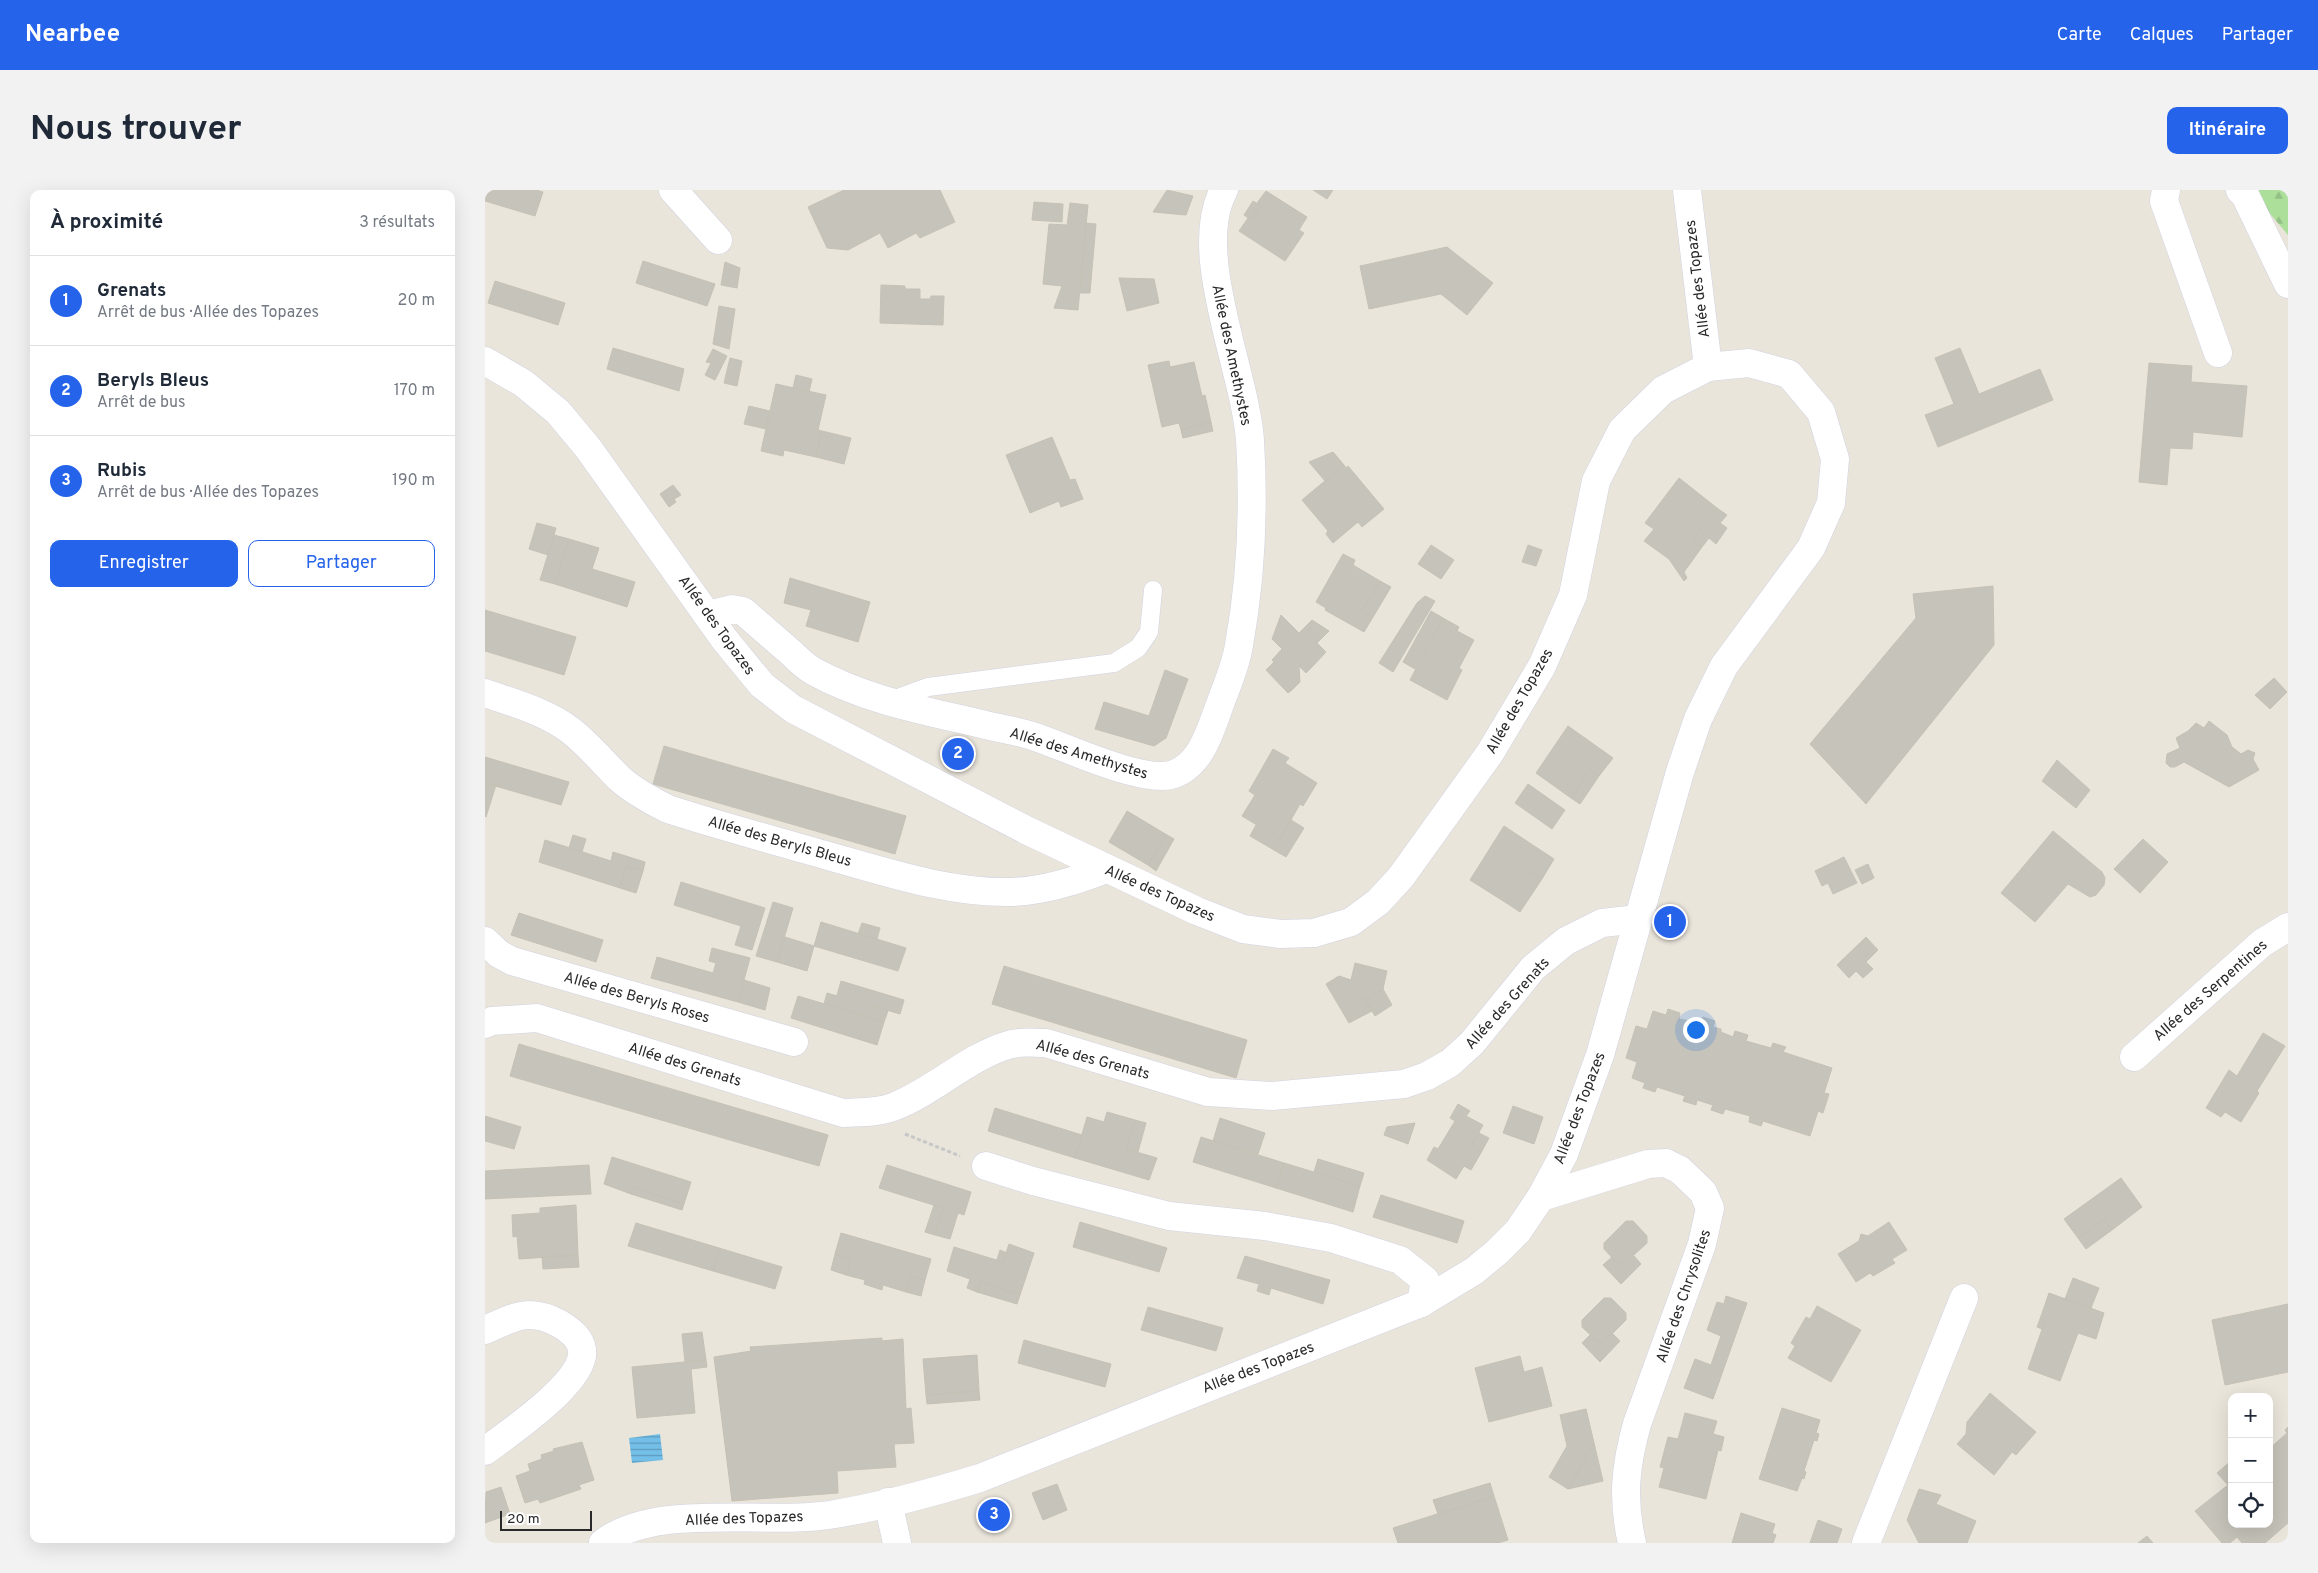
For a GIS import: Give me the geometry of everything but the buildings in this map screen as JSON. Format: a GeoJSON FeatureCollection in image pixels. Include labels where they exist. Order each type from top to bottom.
{"type":"FeatureCollection","features":[{"type":"Feature","properties":{"kind":"street"},"geometry":{"type":"LineString","coordinates":[[673,190],[719,240]]}},
{"type":"Feature","properties":{"kind":"street","name":"Allée des Amethystes"},"geometry":{"type":"LineString","coordinates":[[707,615],[732,609],[743,611],[811,670],[866,695],[1035,737],[1129,771],[1157,777],[1181,771],[1191,763],[1210,733],[1239,648],[1248,574],[1252,483],[1249,436],[1242,391],[1217,289],[1214,258],[1214,228],[1220,198],[1224,190]]}},
{"type":"Feature","properties":{"kind":"street","name":"Allée des Topazes"},"geometry":{"type":"LineString","coordinates":[[1687,190],[1708,367]]}},
{"type":"Feature","properties":{"kind":"street"},"geometry":{"type":"LineString","coordinates":[[2167,190],[2164,201],[2218,353]]}},
{"type":"Feature","properties":{"kind":"street"},"geometry":{"type":"LineString","coordinates":[[2240,190],[2245,195],[2288,284]]}},
{"type":"Feature","properties":{"kind":"street","name":"Allée des Topazes"},"geometry":{"type":"LineString","coordinates":[[485,361],[523,383],[558,412],[588,448],[725,640],[762,686],[793,709],[1009,822],[1197,911],[1243,929],[1281,934],[1314,933],[1351,922],[1378,902],[1401,877],[1490,753],[1542,666],[1573,595],[1596,481],[1622,430],[1663,390],[1708,367],[1749,363],[1789,374],[1821,412],[1835,459],[1831,503],[1811,548],[1724,666],[1699,719],[1680,772],[1600,1055],[1564,1154],[1519,1231],[1497,1252],[1457,1282],[1421,1303],[980,1478],[941,1490],[827,1515],[659,1520],[616,1533],[603,1543]]}},
{"type":"Feature","properties":{"kind":"street","name":"Allée des Beryls Bleus"},"geometry":{"type":"LineString","coordinates":[[485,693],[553,719],[587,744],[620,779],[652,801],[669,809],[901,876],[963,890],[1011,892],[1043,888],[1078,880],[1106,869]]}},
{"type":"Feature","properties":{"kind":"street","name":"Allée des Grenats"},"geometry":{"type":"LineString","coordinates":[[485,1024],[492,1021],[537,1018],[843,1113],[869,1112],[891,1108],[931,1088],[970,1063],[1008,1045],[1026,1042],[1046,1043],[1208,1092],[1272,1096],[1404,1084],[1427,1076],[1450,1062],[1472,1043],[1533,968],[1566,941],[1602,923],[1638,919]]}},
{"type":"Feature","properties":{"kind":"street","name":"Allée des Serpentines"},"geometry":{"type":"LineString","coordinates":[[2134,1057],[2262,942],[2288,927]]}},
{"type":"Feature","properties":{"kind":"street","name":"Allée des Beryls Roses"},"geometry":{"type":"LineString","coordinates":[[485,941],[499,954],[512,961],[794,1042]]}},
{"type":"Feature","properties":{"kind":"street","name":"Allée des Chrysolites"},"geometry":{"type":"LineString","coordinates":[[1541,1196],[1648,1164],[1666,1163],[1691,1179],[1703,1192],[1709,1208],[1702,1244],[1637,1424],[1629,1453],[1625,1484],[1626,1513],[1632,1543]]}},
{"type":"Feature","properties":{"kind":"street"},"geometry":{"type":"LineString","coordinates":[[986,1166],[1033,1181],[1169,1216],[1265,1226],[1331,1238],[1400,1260],[1425,1280],[1421,1303]]}},
{"type":"Feature","properties":{"kind":"street"},"geometry":{"type":"LineString","coordinates":[[1866,1543],[1964,1298]]}},
{"type":"Feature","properties":{"kind":"street"},"geometry":{"type":"LineString","coordinates":[[485,1330],[520,1315],[533,1314],[546,1318],[573,1332],[581,1344],[582,1357],[570,1378],[552,1399],[485,1452]]}},
{"type":"Feature","properties":{"kind":"street"},"geometry":{"type":"LineString","coordinates":[[888,1502],[897,1543]]}},
{"type":"Feature","properties":{"kind":"lane"},"geometry":{"type":"LineString","coordinates":[[888,701],[928,687],[1114,663],[1137,648],[1149,632],[1153,590]]}},
{"type":"Feature","properties":{"kind":"path"},"geometry":{"type":"LineString","coordinates":[[904,1134],[986,1166]]}},
{"type":"Feature","properties":{"kind":"green space"},"geometry":{"type":"Polygon","coordinates":[[[2250,190],[2288,190],[2288,235],[2250,190]]]}},
{"type":"Feature","properties":{"kind":"water"},"geometry":{"type":"Polygon","coordinates":[[[660,1434],[663,1460],[632,1463],[629,1438],[660,1434]]]}},
{"type":"Feature","properties":{"kind":"place","name":"Beryls Bleus"},"geometry":{"type":"Point","coordinates":[958,754]}},
{"type":"Feature","properties":{"kind":"place","name":"Grenats"},"geometry":{"type":"Point","coordinates":[1670,922]}},
{"type":"Feature","properties":{"kind":"place","name":"Rubis"},"geometry":{"type":"Point","coordinates":[994,1515]}}]}
